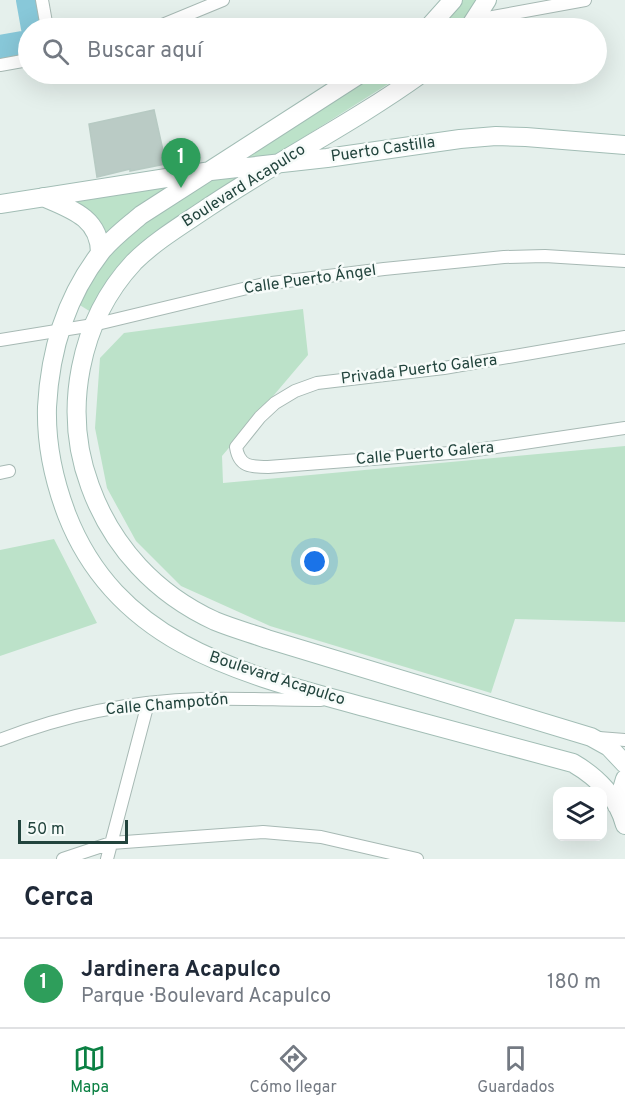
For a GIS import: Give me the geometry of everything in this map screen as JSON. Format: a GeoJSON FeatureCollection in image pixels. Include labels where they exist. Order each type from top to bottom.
{"type":"FeatureCollection","features":[{"type":"Feature","properties":{"kind":"main road"},"geometry":{"type":"LineString","coordinates":[[437,18],[453,0]]}},
{"type":"Feature","properties":{"kind":"main road"},"geometry":{"type":"LineString","coordinates":[[476,18],[487,0]]}},
{"type":"Feature","properties":{"kind":"main road","name":"Boulevard Acapulco"},"geometry":{"type":"LineString","coordinates":[[344,84],[141,215],[100,253],[79,287],[59,330],[50,369],[47,418],[55,479],[62,503],[82,548],[94,568],[140,617],[180,644],[254,675],[573,763],[600,783],[617,806],[625,825]]}},
{"type":"Feature","properties":{"kind":"main road","name":"Boulevard Acapulco"},"geometry":{"type":"LineString","coordinates":[[395,84],[279,163],[244,183],[173,231],[146,251],[119,281],[93,325],[81,362],[76,421],[81,462],[104,520],[115,539],[138,567],[168,595],[194,611],[218,622],[409,683],[591,737]]}},
{"type":"Feature","properties":{"kind":"main road","name":"Puerto Castilla"},"geometry":{"type":"LineString","coordinates":[[0,204],[211,171],[327,158],[459,139],[496,136],[568,139],[625,145]]}},
{"type":"Feature","properties":{"kind":"main road"},"geometry":{"type":"LineString","coordinates":[[43,197],[68,208],[88,221],[98,233],[100,253]]}},
{"type":"Feature","properties":{"kind":"main road"},"geometry":{"type":"LineString","coordinates":[[591,737],[609,747],[625,764]]}},
{"type":"Feature","properties":{"kind":"main road"},"geometry":{"type":"LineString","coordinates":[[617,806],[625,779]]}},
{"type":"Feature","properties":{"kind":"street"},"geometry":{"type":"LineString","coordinates":[[42,0],[45,18]]}},
{"type":"Feature","properties":{"kind":"street"},"geometry":{"type":"LineString","coordinates":[[179,18],[223,0]]}},
{"type":"Feature","properties":{"kind":"street"},"geometry":{"type":"LineString","coordinates":[[500,18],[585,0]]}},
{"type":"Feature","properties":{"kind":"street"},"geometry":{"type":"LineString","coordinates":[[0,64],[18,61]]}},
{"type":"Feature","properties":{"kind":"street","name":"Calle Puerto Ángel"},"geometry":{"type":"LineString","coordinates":[[0,340],[93,325],[264,284],[504,256],[625,261]]}},
{"type":"Feature","properties":{"kind":"street","name":"Privada Puerto Galera"},"geometry":{"type":"LineString","coordinates":[[236,447],[260,417],[275,403],[317,382],[444,368],[625,337]]}},
{"type":"Feature","properties":{"kind":"street","name":"Calle Puerto Galera"},"geometry":{"type":"LineString","coordinates":[[236,447],[238,457],[243,462],[253,467],[268,467],[463,452],[625,428]]}},
{"type":"Feature","properties":{"kind":"street","name":"Calle Champotón"},"geometry":{"type":"LineString","coordinates":[[0,740],[89,712],[148,703],[201,699],[339,700]]}},
{"type":"Feature","properties":{"kind":"street"},"geometry":{"type":"LineString","coordinates":[[107,859],[148,703]]}},
{"type":"Feature","properties":{"kind":"street"},"geometry":{"type":"LineString","coordinates":[[591,737],[625,741]]}},
{"type":"Feature","properties":{"kind":"street"},"geometry":{"type":"LineString","coordinates":[[63,859],[111,843],[263,832],[321,837],[417,859]]}},
{"type":"Feature","properties":{"kind":"green space"},"geometry":{"type":"Polygon","coordinates":[[[460,0],[480,0],[468,18],[445,18],[460,0]]]}},
{"type":"Feature","properties":{"kind":"green space"},"geometry":{"type":"Polygon","coordinates":[[[359,84],[388,84],[163,226],[120,263],[105,284],[91,312],[78,304],[104,255],[83,210],[73,197],[207,179],[359,84]]]}},
{"type":"Feature","properties":{"kind":"green space"},"geometry":{"type":"Polygon","coordinates":[[[303,309],[308,355],[222,456],[223,483],[625,446],[625,622],[515,619],[491,693],[270,626],[181,586],[136,541],[107,488],[95,428],[100,358],[124,333],[303,309]]]}},
{"type":"Feature","properties":{"kind":"green space"},"geometry":{"type":"Polygon","coordinates":[[[54,539],[97,623],[0,656],[0,550],[54,539]]]}},
{"type":"Feature","properties":{"kind":"building"},"geometry":{"type":"Polygon","coordinates":[[[154,110],[166,164],[97,177],[89,124],[154,110]]]}},
{"type":"Feature","properties":{"kind":"waterway"},"geometry":{"type":"LineString","coordinates":[[29,0],[32,18]]}},
{"type":"Feature","properties":{"kind":"waterway"},"geometry":{"type":"LineString","coordinates":[[0,48],[18,45]]}},
{"type":"Feature","properties":{"kind":"place","name":"Jardinera Acapulco"},"geometry":{"type":"Point","coordinates":[181,188]}}]}
